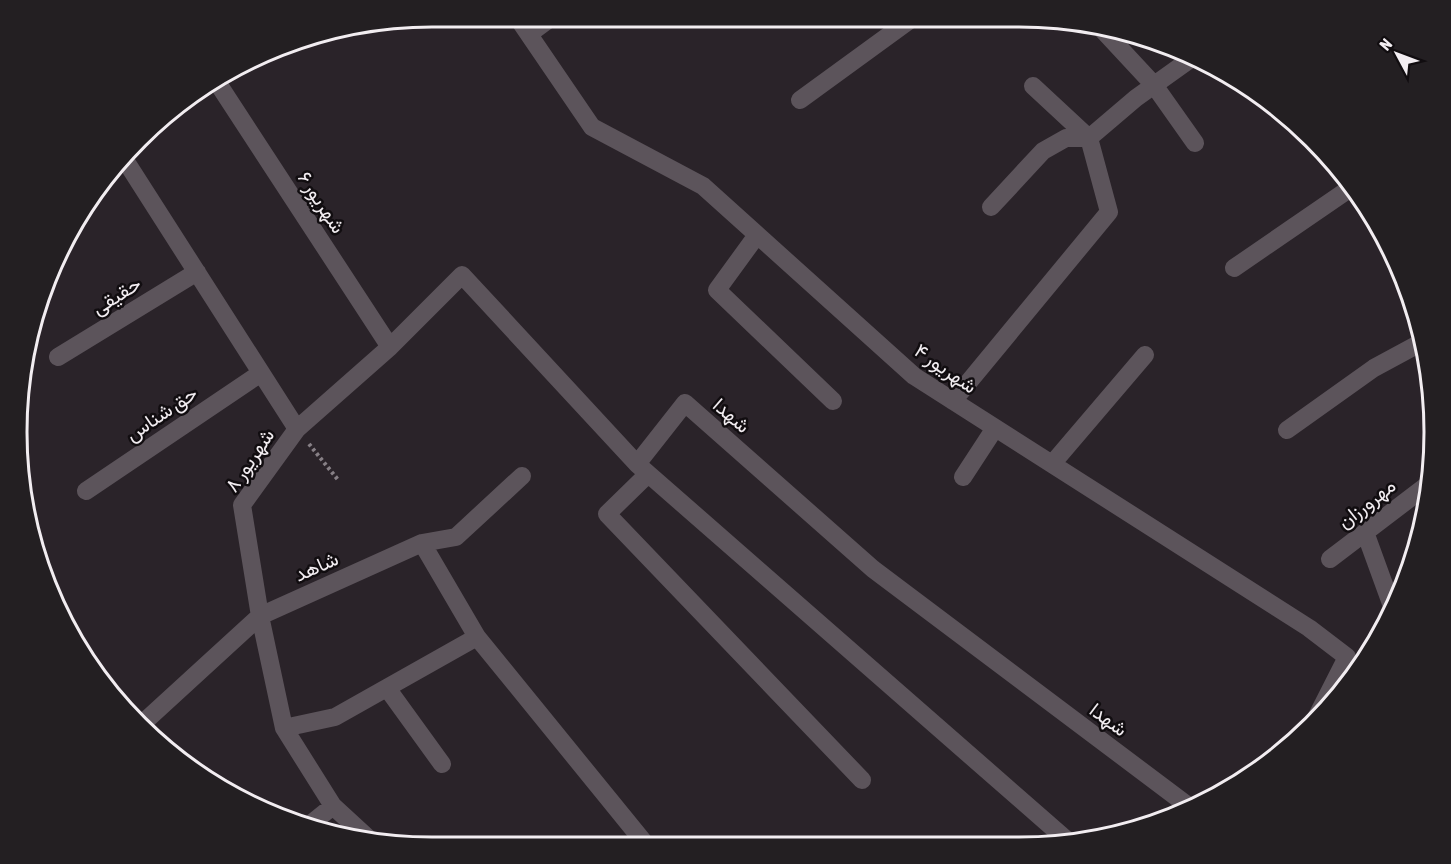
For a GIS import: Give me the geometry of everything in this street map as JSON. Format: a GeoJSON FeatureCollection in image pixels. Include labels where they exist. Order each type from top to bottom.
{"type":"FeatureCollection","features":[{"type":"Feature","properties":{"kind":"street","name":"شهریور ۴"},"geometry":{"type":"LineString","coordinates":[[524,27],[592,127],[703,186],[914,376],[1309,628],[1352,662]]}},
{"type":"Feature","properties":{"kind":"street"},"geometry":{"type":"LineString","coordinates":[[529,34],[538,27]]}},
{"type":"Feature","properties":{"kind":"street"},"geometry":{"type":"LineString","coordinates":[[800,100],[900,27]]}},
{"type":"Feature","properties":{"kind":"street"},"geometry":{"type":"LineString","coordinates":[[1110,38],[1154,85],[1195,143]]}},
{"type":"Feature","properties":{"kind":"street"},"geometry":{"type":"LineString","coordinates":[[991,207],[1043,151],[1066,138],[1089,138],[1185,63]]}},
{"type":"Feature","properties":{"kind":"street"},"geometry":{"type":"LineString","coordinates":[[953,401],[1109,212],[1089,138],[1033,86]]}},
{"type":"Feature","properties":{"kind":"street","name":"شهریور ۶"},"geometry":{"type":"LineString","coordinates":[[220,87],[390,347]]}},
{"type":"Feature","properties":{"kind":"street","name":"شهریور ۸"},"geometry":{"type":"LineString","coordinates":[[128,165],[297,429],[242,505],[260,616],[284,728],[333,806],[359,830]]}},
{"type":"Feature","properties":{"kind":"street"},"geometry":{"type":"LineString","coordinates":[[1234,268],[1345,192]]}},
{"type":"Feature","properties":{"kind":"street"},"geometry":{"type":"LineString","coordinates":[[757,235],[717,290],[833,401]]}},
{"type":"Feature","properties":{"kind":"street","name":"حقیقی"},"geometry":{"type":"LineString","coordinates":[[58,357],[197,272]]}},
{"type":"Feature","properties":{"kind":"street"},"geometry":{"type":"LineString","coordinates":[[297,429],[390,347],[462,275],[643,469],[1061,835]]}},
{"type":"Feature","properties":{"kind":"street"},"geometry":{"type":"LineString","coordinates":[[1287,430],[1374,368],[1414,346]]}},
{"type":"Feature","properties":{"kind":"street"},"geometry":{"type":"LineString","coordinates":[[1052,464],[1145,355]]}},
{"type":"Feature","properties":{"kind":"street","name":"حق شناس"},"geometry":{"type":"LineString","coordinates":[[86,491],[261,373]]}},
{"type":"Feature","properties":{"kind":"street","name":"شهدا"},"geometry":{"type":"LineString","coordinates":[[643,469],[685,403],[873,569],[1183,802]]}},
{"type":"Feature","properties":{"kind":"street"},"geometry":{"type":"LineString","coordinates":[[963,477],[995,428]]}},
{"type":"Feature","properties":{"kind":"street"},"geometry":{"type":"LineString","coordinates":[[643,469],[607,514],[862,780]]}},
{"type":"Feature","properties":{"kind":"street","name":"شاهد"},"geometry":{"type":"LineString","coordinates":[[147,719],[260,616],[423,543],[456,537],[522,476]]}},
{"type":"Feature","properties":{"kind":"street","name":"مهرورزان"},"geometry":{"type":"LineString","coordinates":[[1330,560],[1420,491]]}},
{"type":"Feature","properties":{"kind":"street"},"geometry":{"type":"LineString","coordinates":[[1365,532],[1389,597]]}},
{"type":"Feature","properties":{"kind":"street"},"geometry":{"type":"LineString","coordinates":[[423,543],[477,638],[640,837]]}},
{"type":"Feature","properties":{"kind":"street"},"geometry":{"type":"LineString","coordinates":[[284,728],[335,717],[477,638]]}},
{"type":"Feature","properties":{"kind":"street"},"geometry":{"type":"LineString","coordinates":[[387,688],[442,764]]}},
{"type":"Feature","properties":{"kind":"street"},"geometry":{"type":"LineString","coordinates":[[316,820],[333,806]]}},
{"type":"Feature","properties":{"kind":"path"},"geometry":{"type":"LineString","coordinates":[[297,429],[339,481]]}}]}
